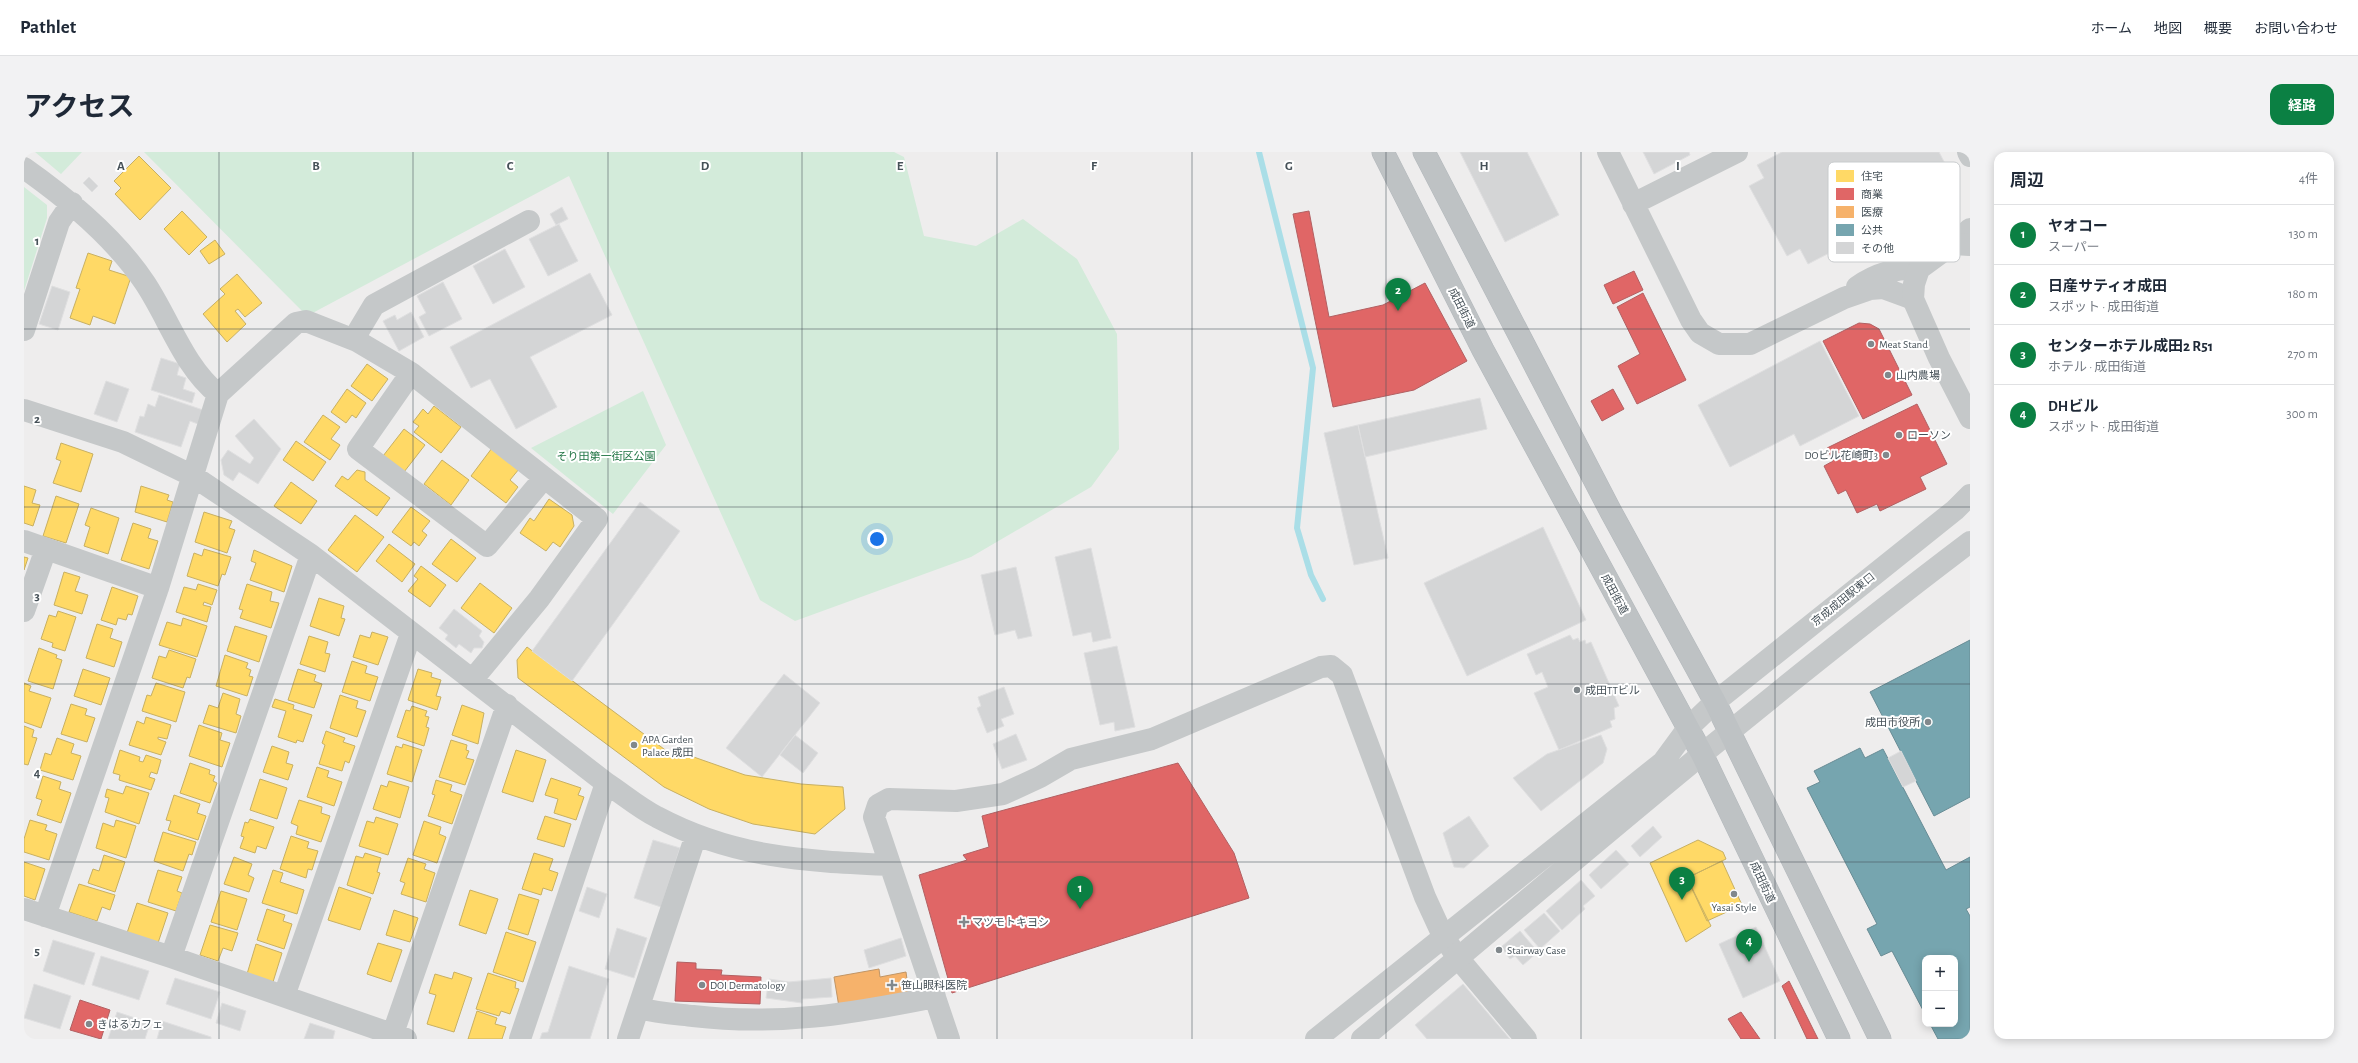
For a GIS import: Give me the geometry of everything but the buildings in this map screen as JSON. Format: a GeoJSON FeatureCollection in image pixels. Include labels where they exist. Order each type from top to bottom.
{"type":"FeatureCollection","features":[{"type":"Feature","properties":{"kind":"highway","name":"成田街道"},"geometry":{"type":"LineString","coordinates":[[1383,152],[1483,350],[1702,754],[1840,1039]]}},
{"type":"Feature","properties":{"kind":"highway"},"geometry":{"type":"LineString","coordinates":[[1424,152],[1611,512],[1715,702],[1880,1039]]}},
{"type":"Feature","properties":{"kind":"street"},"geometry":{"type":"LineString","coordinates":[[1608,152],[1691,320],[1700,333],[1719,344],[1750,344],[1844,298],[1870,289],[1883,288],[1913,299]]}},
{"type":"Feature","properties":{"kind":"street"},"geometry":{"type":"LineString","coordinates":[[1633,204],[1737,152]]}},
{"type":"Feature","properties":{"kind":"street"},"geometry":{"type":"LineString","coordinates":[[1968,152],[1970,156]]}},
{"type":"Feature","properties":{"kind":"street"},"geometry":{"type":"LineString","coordinates":[[24,168],[72,203],[132,264],[146,284],[202,382],[218,394]]}},
{"type":"Feature","properties":{"kind":"street"},"geometry":{"type":"LineString","coordinates":[[24,330],[59,222],[72,203]]}},
{"type":"Feature","properties":{"kind":"street"},"geometry":{"type":"LineString","coordinates":[[357,341],[359,330],[374,305],[529,221]]}},
{"type":"Feature","properties":{"kind":"street"},"geometry":{"type":"LineString","coordinates":[[1961,245],[1970,229]]}},
{"type":"Feature","properties":{"kind":"street"},"geometry":{"type":"LineString","coordinates":[[1844,298],[1859,285],[1888,271],[1909,268],[1919,269],[1931,262]]}},
{"type":"Feature","properties":{"kind":"street"},"geometry":{"type":"LineString","coordinates":[[1919,269],[1914,284],[1913,299],[1939,358],[1970,418]]}},
{"type":"Feature","properties":{"kind":"street"},"geometry":{"type":"LineString","coordinates":[[45,916],[158,588],[218,394],[296,323],[306,321],[357,341],[411,373],[596,519],[539,599],[473,679]]}},
{"type":"Feature","properties":{"kind":"street"},"geometry":{"type":"LineString","coordinates":[[411,373],[358,449],[487,546],[544,478]]}},
{"type":"Feature","properties":{"kind":"street"},"geometry":{"type":"LineString","coordinates":[[24,410],[123,442],[193,476],[311,555],[410,634],[473,679],[606,783],[656,817],[696,835],[756,854],[812,861],[889,865]]}},
{"type":"Feature","properties":{"kind":"street","name":"京成成田駅東口"},"geometry":{"type":"LineString","coordinates":[[1316,1039],[1443,936],[1663,762],[1688,728],[1715,702],[1955,510],[1970,495]]}},
{"type":"Feature","properties":{"kind":"street"},"geometry":{"type":"LineString","coordinates":[[24,541],[158,588]]}},
{"type":"Feature","properties":{"kind":"street"},"geometry":{"type":"LineString","coordinates":[[1362,1039],[1702,754],[1895,599],[1970,542]]}},
{"type":"Feature","properties":{"kind":"street"},"geometry":{"type":"LineString","coordinates":[[24,611],[46,549]]}},
{"type":"Feature","properties":{"kind":"street"},"geometry":{"type":"LineString","coordinates":[[171,957],[311,555]]}},
{"type":"Feature","properties":{"kind":"street"},"geometry":{"type":"LineString","coordinates":[[284,996],[410,634]]}},
{"type":"Feature","properties":{"kind":"street"},"geometry":{"type":"LineString","coordinates":[[949,1039],[874,817],[878,805],[889,799],[956,802],[1003,794],[1040,777],[1071,759],[1152,739],[1321,667],[1331,666],[1342,675],[1425,897],[1443,936],[1458,958],[1526,1039]]}},
{"type":"Feature","properties":{"kind":"street"},"geometry":{"type":"LineString","coordinates":[[24,909],[284,996],[397,1038],[507,705]]}},
{"type":"Feature","properties":{"kind":"street"},"geometry":{"type":"LineString","coordinates":[[520,1039],[606,783]]}},
{"type":"Feature","properties":{"kind":"street"},"geometry":{"type":"LineString","coordinates":[[628,1039],[696,835]]}},
{"type":"Feature","properties":{"kind":"street"},"geometry":{"type":"LineString","coordinates":[[639,1008],[654,1012],[719,1019],[769,1021],[869,1010],[934,997]]}},
{"type":"Feature","properties":{"kind":"green space"},"geometry":{"type":"Polygon","coordinates":[[[35,152],[82,152],[61,174],[35,152]]]}},
{"type":"Feature","properties":{"kind":"green space"},"geometry":{"type":"Polygon","coordinates":[[[144,152],[894,152],[904,157],[924,236],[976,246],[1023,219],[1077,259],[1117,334],[1119,449],[1091,487],[971,557],[795,621],[760,600],[569,176],[307,316],[144,152]]]}},
{"type":"Feature","properties":{"kind":"green space"},"geometry":{"type":"Polygon","coordinates":[[[24,187],[47,205],[47,218],[24,291],[24,187]]]}},
{"type":"Feature","properties":{"kind":"green space","name":"そり田第一街区公園"},"geometry":{"type":"Polygon","coordinates":[[[643,391],[666,445],[613,514],[531,448],[643,391]]]}},
{"type":"Feature","properties":{"kind":"waterway"},"geometry":{"type":"LineString","coordinates":[[1259,152],[1313,368],[1297,528],[1311,575],[1323,599]]}},
{"type":"Feature","properties":{"kind":"place","name":"日産サティオ成田"},"geometry":{"type":"Point","coordinates":[1398,311]}},
{"type":"Feature","properties":{"kind":"place","name":"Meat Stand"},"geometry":{"type":"Point","coordinates":[1871,344]}},
{"type":"Feature","properties":{"kind":"place","name":"山内農場"},"geometry":{"type":"Point","coordinates":[1888,375]}},
{"type":"Feature","properties":{"kind":"place","name":"ローソン"},"geometry":{"type":"Point","coordinates":[1899,435]}},
{"type":"Feature","properties":{"kind":"place","name":"DOビル花崎町3"},"geometry":{"type":"Point","coordinates":[1886,455]}},
{"type":"Feature","properties":{"kind":"place","name":"成田TTビル"},"geometry":{"type":"Point","coordinates":[1577,690]}},
{"type":"Feature","properties":{"kind":"place","name":"成田市役所"},"geometry":{"type":"Point","coordinates":[1928,722]}},
{"type":"Feature","properties":{"kind":"place","name":"APA Garden Palace 成田"},"geometry":{"type":"Point","coordinates":[634,745]}},
{"type":"Feature","properties":{"kind":"place","name":"Yasai Style"},"geometry":{"type":"Point","coordinates":[1734,894]}},
{"type":"Feature","properties":{"kind":"place","name":"センターホテル成田2 R51"},"geometry":{"type":"Point","coordinates":[1682,900]}},
{"type":"Feature","properties":{"kind":"place","name":"ヤオコー"},"geometry":{"type":"Point","coordinates":[1080,909]}},
{"type":"Feature","properties":{"kind":"place","name":"マツモトキヨシ"},"geometry":{"type":"Point","coordinates":[964,922]}},
{"type":"Feature","properties":{"kind":"place","name":"Stairway Case"},"geometry":{"type":"Point","coordinates":[1499,950]}},
{"type":"Feature","properties":{"kind":"place","name":"DHビル"},"geometry":{"type":"Point","coordinates":[1749,962]}},
{"type":"Feature","properties":{"kind":"place","name":"DOI Dermatology"},"geometry":{"type":"Point","coordinates":[702,985]}},
{"type":"Feature","properties":{"kind":"place","name":"笹山眼科医院"},"geometry":{"type":"Point","coordinates":[892,985]}},
{"type":"Feature","properties":{"kind":"place","name":"きはるカフェ"},"geometry":{"type":"Point","coordinates":[89,1024]}}]}
